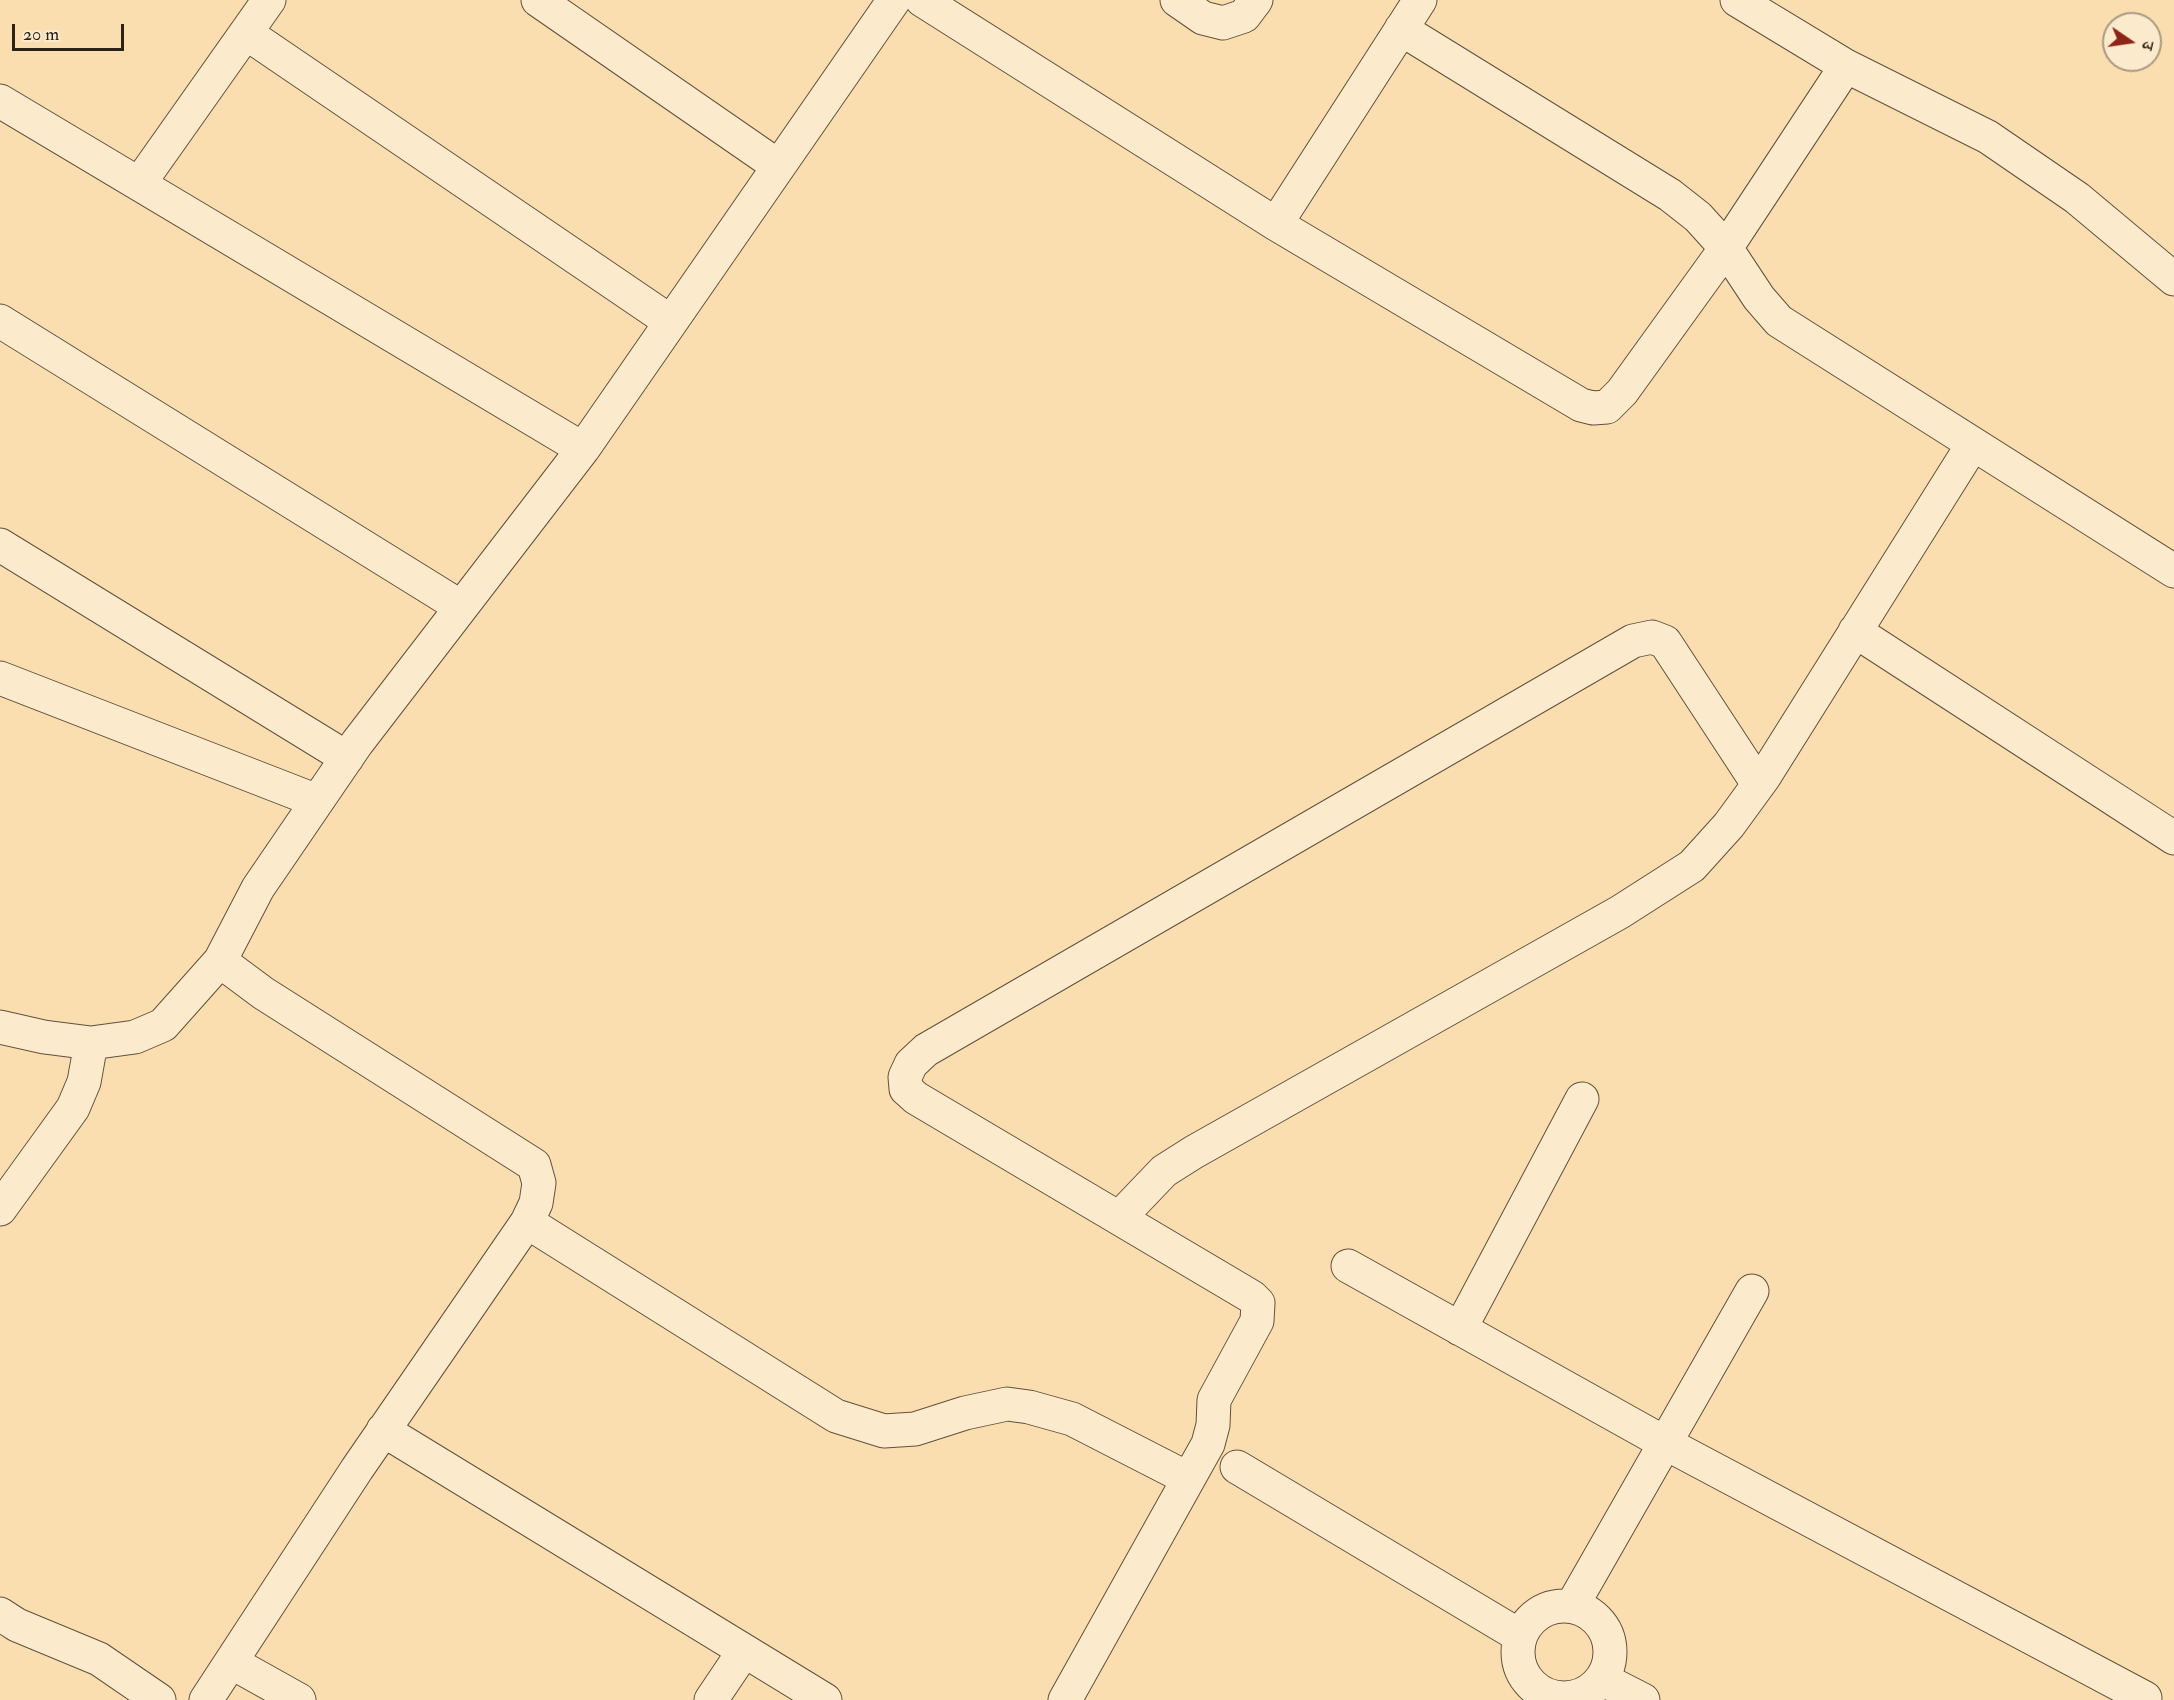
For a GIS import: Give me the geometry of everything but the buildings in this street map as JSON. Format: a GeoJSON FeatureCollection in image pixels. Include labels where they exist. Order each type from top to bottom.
{"type":"FeatureCollection","features":[{"type":"Feature","properties":{"kind":"street"},"geometry":{"type":"LineString","coordinates":[[139,184],[269,0]]}},
{"type":"Feature","properties":{"kind":"street"},"geometry":{"type":"LineString","coordinates":[[538,0],[778,166]]}},
{"type":"Feature","properties":{"kind":"street"},"geometry":{"type":"LineString","coordinates":[[922,0],[1276,224],[1581,405],[1593,408],[1606,406],[1622,392],[1726,248],[1846,66]]}},
{"type":"Feature","properties":{"kind":"street"},"geometry":{"type":"LineString","coordinates":[[1177,0],[1203,18],[1224,23],[1244,16],[1256,0]]}},
{"type":"Feature","properties":{"kind":"street"},"geometry":{"type":"LineString","coordinates":[[1276,224],[1420,0]]}},
{"type":"Feature","properties":{"kind":"street"},"geometry":{"type":"LineString","coordinates":[[1737,0],[1846,66],[1988,137],[2077,198],[2174,279]]}},
{"type":"Feature","properties":{"kind":"street"},"geometry":{"type":"LineString","coordinates":[[0,1027],[91,1043],[135,1037],[163,1025],[220,960],[258,888],[317,801],[461,607],[583,449],[778,166],[881,5]]}},
{"type":"Feature","properties":{"kind":"street"},"geometry":{"type":"LineString","coordinates":[[1401,29],[1670,195],[1698,217],[1726,248],[1758,298],[1779,321],[2174,571]]}},
{"type":"Feature","properties":{"kind":"street"},"geometry":{"type":"LineString","coordinates":[[246,33],[671,322]]}},
{"type":"Feature","properties":{"kind":"street"},"geometry":{"type":"LineString","coordinates":[[0,101],[583,449]]}},
{"type":"Feature","properties":{"kind":"street"},"geometry":{"type":"LineString","coordinates":[[0,321],[461,607]]}},
{"type":"Feature","properties":{"kind":"street"},"geometry":{"type":"LineString","coordinates":[[1119,1218],[1164,1171],[1194,1152],[1620,912],[1692,866],[1729,825],[1758,784],[1973,444]]}},
{"type":"Feature","properties":{"kind":"street"},"geometry":{"type":"LineString","coordinates":[[0,545],[347,758]]}},
{"type":"Feature","properties":{"kind":"street"},"geometry":{"type":"LineString","coordinates":[[1855,631],[2174,838]]}},
{"type":"Feature","properties":{"kind":"street"},"geometry":{"type":"LineString","coordinates":[[1065,1700],[1208,1444],[1213,1425],[1214,1400],[1257,1321],[1258,1304],[1252,1297],[916,1098],[906,1089],[905,1083],[905,1077],[911,1064],[926,1050],[1633,641],[1652,637],[1665,642],[1758,784]]}},
{"type":"Feature","properties":{"kind":"street"},"geometry":{"type":"LineString","coordinates":[[0,678],[317,801]]}},
{"type":"Feature","properties":{"kind":"street"},"geometry":{"type":"LineString","coordinates":[[206,1700],[383,1430],[527,1222],[536,1203],[539,1183],[534,1165],[263,993],[220,960]]}},
{"type":"Feature","properties":{"kind":"street"},"geometry":{"type":"LineString","coordinates":[[0,1209],[73,1108],[84,1083],[91,1043]]}},
{"type":"Feature","properties":{"kind":"street"},"geometry":{"type":"LineString","coordinates":[[1460,1329],[1582,1099]]}},
{"type":"Feature","properties":{"kind":"street"},"geometry":{"type":"LineString","coordinates":[[527,1222],[836,1416],[884,1431],[915,1429],[965,1413],[1007,1404],[1029,1407],[1071,1419],[1187,1479]]}},
{"type":"Feature","properties":{"kind":"street"},"geometry":{"type":"LineString","coordinates":[[1348,1266],[1665,1443],[2145,1698]]}},
{"type":"Feature","properties":{"kind":"street"},"geometry":{"type":"LineString","coordinates":[[1572,1606],[1752,1291]]}},
{"type":"Feature","properties":{"kind":"street"},"geometry":{"type":"LineString","coordinates":[[383,1430],[825,1700]]}},
{"type":"Feature","properties":{"kind":"street"},"geometry":{"type":"LineString","coordinates":[[1237,1467],[1520,1636]]}},
{"type":"Feature","properties":{"kind":"street"},"geometry":{"type":"LineString","coordinates":[[1556,1606],[1572,1606],[1593,1616],[1607,1635],[1611,1651],[1609,1666],[1602,1679],[1586,1693],[1565,1699],[1535,1695],[1521,1667],[1518,1653],[1520,1636],[1528,1623],[1540,1612],[1556,1606]]}},
{"type":"Feature","properties":{"kind":"street"},"geometry":{"type":"LineString","coordinates":[[0,1614],[17,1625],[99,1659],[159,1700]]}},
{"type":"Feature","properties":{"kind":"street"},"geometry":{"type":"LineString","coordinates":[[711,1700],[744,1651]]}},
{"type":"Feature","properties":{"kind":"street"},"geometry":{"type":"LineString","coordinates":[[231,1662],[299,1700]]}},
{"type":"Feature","properties":{"kind":"street"},"geometry":{"type":"LineString","coordinates":[[1602,1679],[1643,1700]]}}]}
